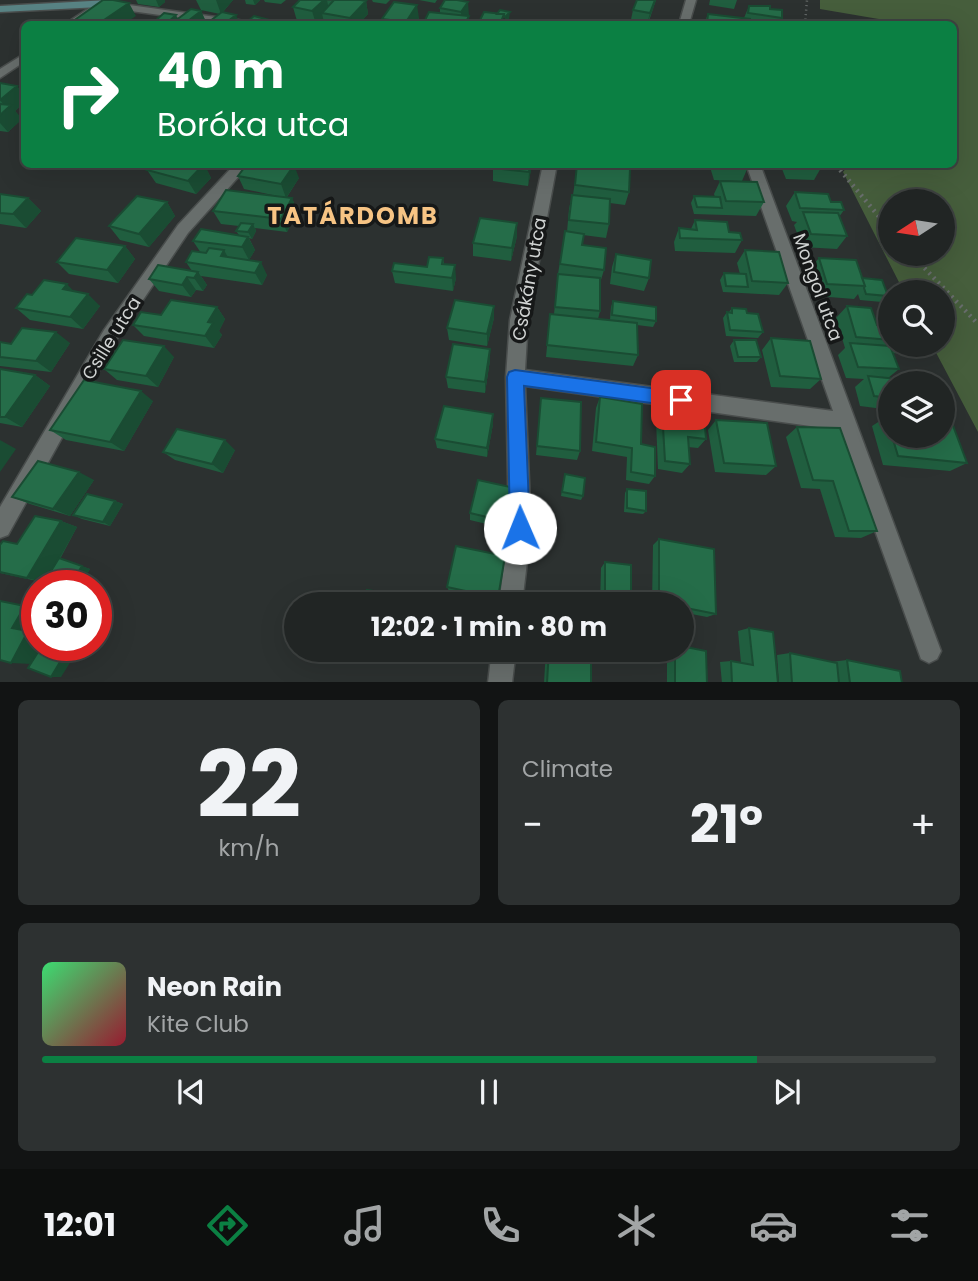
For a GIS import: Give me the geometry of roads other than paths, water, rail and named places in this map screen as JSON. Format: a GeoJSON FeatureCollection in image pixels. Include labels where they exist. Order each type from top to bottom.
{"type":"FeatureCollection","features":[{"type":"Feature","properties":{"kind":"main road"},"geometry":{"type":"LineString","coordinates":[[0,9],[102,2]]}},
{"type":"Feature","properties":{"kind":"street"},"geometry":{"type":"LineString","coordinates":[[685,21],[691,0]]}},
{"type":"Feature","properties":{"kind":"street"},"geometry":{"type":"LineString","coordinates":[[74,21],[102,2],[226,21]]}},
{"type":"Feature","properties":{"kind":"street"},"geometry":{"type":"LineString","coordinates":[[0,74],[21,59]]}},
{"type":"Feature","properties":{"kind":"street","name":"Csille utca"},"geometry":{"type":"LineString","coordinates":[[0,527],[110,335],[183,229],[239,168]]}},
{"type":"Feature","properties":{"kind":"street","name":"Csákány utca"},"geometry":{"type":"LineString","coordinates":[[512,592],[520,528],[515,377],[519,320],[549,168]]}},
{"type":"Feature","properties":{"kind":"street","name":"Mongol utca"},"geometry":{"type":"LineString","coordinates":[[754,168],[929,652]]}},
{"type":"Feature","properties":{"kind":"street"},"geometry":{"type":"LineString","coordinates":[[515,377],[847,422]]}},
{"type":"Feature","properties":{"kind":"street"},"geometry":{"type":"LineString","coordinates":[[500,682],[502,662]]}},
{"type":"Feature","properties":{"kind":"district","name":"TATÁRDOMB"},"geometry":{"type":"Point","coordinates":[353,215]}}]}
